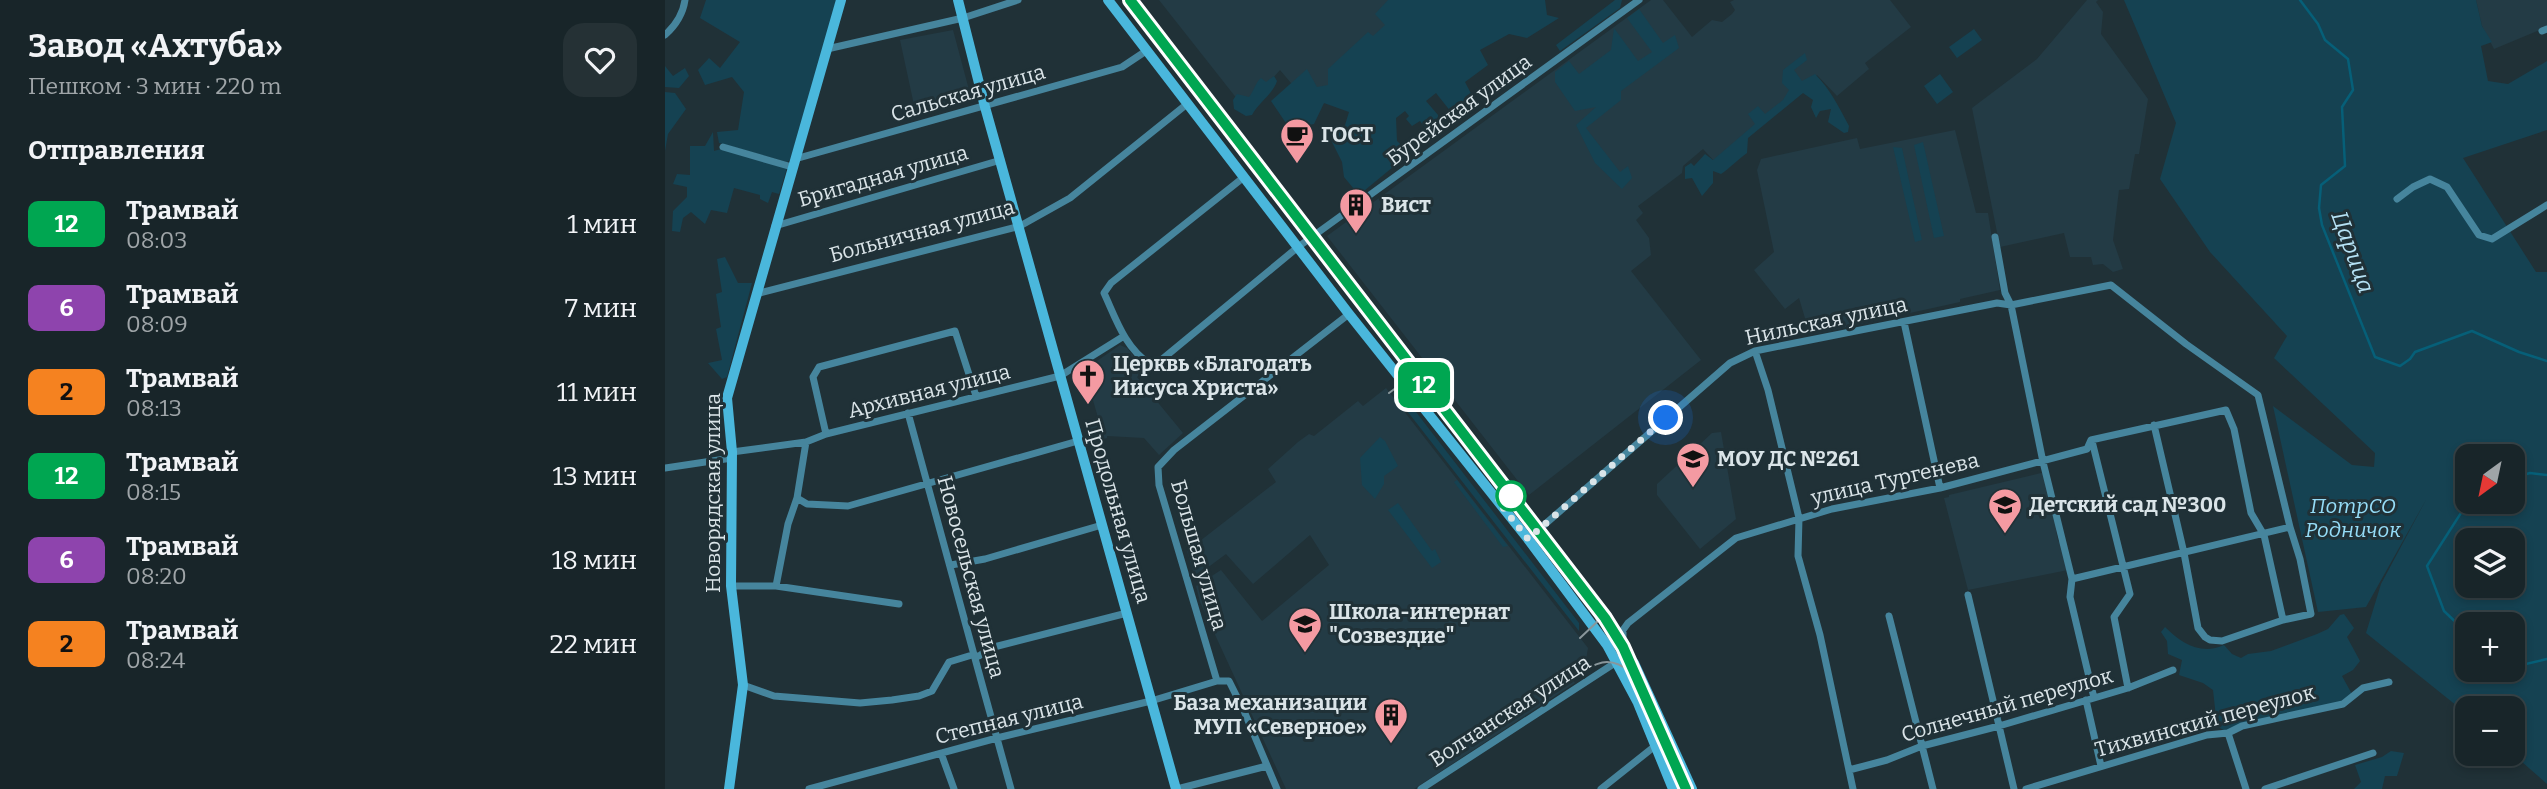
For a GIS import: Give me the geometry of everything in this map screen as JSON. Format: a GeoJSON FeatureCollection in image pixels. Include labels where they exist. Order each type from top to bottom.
{"type":"FeatureCollection","features":[{"type":"Feature","properties":{"kind":"main road","name":"Новорядская улица"},"geometry":{"type":"LineString","coordinates":[[729,789],[743,685],[731,586],[732,455],[727,398],[841,0]]}},
{"type":"Feature","properties":{"kind":"main road","name":"Продольная улица"},"geometry":{"type":"LineString","coordinates":[[958,0],[985,107],[1177,789]]}},
{"type":"Feature","properties":{"kind":"main road"},"geometry":{"type":"LineString","coordinates":[[1108,0],[1349,314],[1627,660],[1692,789]]}},
{"type":"Feature","properties":{"kind":"main road"},"geometry":{"type":"LineString","coordinates":[[1627,660],[1638,703],[1673,789]]}},
{"type":"Feature","properties":{"kind":"street"},"geometry":{"type":"LineString","coordinates":[[665,36],[684,9],[685,0]]}},
{"type":"Feature","properties":{"kind":"street"},"geometry":{"type":"LineString","coordinates":[[827,49],[963,18],[1018,0]]}},
{"type":"Feature","properties":{"kind":"street","name":"Бурейская улица"},"geometry":{"type":"LineString","coordinates":[[1244,177],[1111,283],[1104,293],[1123,336],[1142,358],[1150,363],[1160,361],[1298,247],[1639,0]]}},
{"type":"Feature","properties":{"kind":"street","name":"Сальская улица"},"geometry":{"type":"LineString","coordinates":[[793,163],[1122,67],[1146,51]]}},
{"type":"Feature","properties":{"kind":"street","name":"Больничная улица"},"geometry":{"type":"LineString","coordinates":[[755,294],[1020,226],[1070,198],[1187,104]]}},
{"type":"Feature","properties":{"kind":"street"},"geometry":{"type":"LineString","coordinates":[[723,147],[793,163]]}},
{"type":"Feature","properties":{"kind":"street","name":"Бригадная улица"},"geometry":{"type":"LineString","coordinates":[[775,226],[1001,160]]}},
{"type":"Feature","properties":{"kind":"street"},"geometry":{"type":"LineString","coordinates":[[2397,199],[2430,179],[2447,187],[2479,235],[2492,239],[2547,205]]}},
{"type":"Feature","properties":{"kind":"street"},"geometry":{"type":"LineString","coordinates":[[1995,236],[2005,293],[2011,305],[2043,462],[2072,579],[2070,597],[2101,766]]}},
{"type":"Feature","properties":{"kind":"street","name":"Нильская улица"},"geometry":{"type":"LineString","coordinates":[[1528,539],[1730,363],[1755,351],[1997,303],[2011,305],[2111,285],[2186,344],[2258,395],[2290,527]]}},
{"type":"Feature","properties":{"kind":"street","name":"Большая улица"},"geometry":{"type":"LineString","coordinates":[[1217,681],[1159,485],[1158,467],[1174,450],[1349,314]]}},
{"type":"Feature","properties":{"kind":"street"},"geometry":{"type":"LineString","coordinates":[[1904,321],[1940,488]]}},
{"type":"Feature","properties":{"kind":"street"},"geometry":{"type":"LineString","coordinates":[[826,434],[813,377],[819,367],[955,331],[976,396]]}},
{"type":"Feature","properties":{"kind":"street","name":"Архивная улица"},"geometry":{"type":"LineString","coordinates":[[665,468],[806,442],[826,434],[1060,376],[1123,336]]}},
{"type":"Feature","properties":{"kind":"street"},"geometry":{"type":"LineString","coordinates":[[1755,351],[1768,390],[1799,518],[1798,556],[1819,635],[1853,789]]}},
{"type":"Feature","properties":{"kind":"street","name":"улица Тургенева"},"geometry":{"type":"LineString","coordinates":[[1627,660],[1623,630],[1628,623],[1736,538],[1832,509],[1940,488],[2043,462],[2087,449],[2091,440],[2226,410],[2234,429],[2251,513],[2264,535]]}},
{"type":"Feature","properties":{"kind":"street","name":"Новосельская улица"},"geometry":{"type":"LineString","coordinates":[[908,413],[951,565],[972,655],[1011,789]]}},
{"type":"Feature","properties":{"kind":"street"},"geometry":{"type":"LineString","coordinates":[[2072,579],[2124,565],[2184,553],[2264,535],[2290,527],[2300,559],[2311,614],[2222,640],[2205,637],[2198,628],[2184,553],[2154,425]]}},
{"type":"Feature","properties":{"kind":"street"},"geometry":{"type":"LineString","coordinates":[[2091,440],[2130,594],[2114,617],[2128,688]]}},
{"type":"Feature","properties":{"kind":"street"},"geometry":{"type":"LineString","coordinates":[[797,498],[807,504],[848,506],[1078,441]]}},
{"type":"Feature","properties":{"kind":"street"},"geometry":{"type":"LineString","coordinates":[[776,586],[788,524],[797,498],[806,442]]}},
{"type":"Feature","properties":{"kind":"street"},"geometry":{"type":"LineString","coordinates":[[951,565],[985,559],[1102,525]]}},
{"type":"Feature","properties":{"kind":"street"},"geometry":{"type":"LineString","coordinates":[[2264,535],[2283,620]]}},
{"type":"Feature","properties":{"kind":"street"},"geometry":{"type":"LineString","coordinates":[[731,586],[776,586],[899,604]]}},
{"type":"Feature","properties":{"kind":"street"},"geometry":{"type":"LineString","coordinates":[[1968,595],[2014,789]]}},
{"type":"Feature","properties":{"kind":"street"},"geometry":{"type":"LineString","coordinates":[[743,685],[774,696],[860,703],[919,696],[932,691],[949,662],[972,655],[979,656],[990,648],[1126,613]]}},
{"type":"Feature","properties":{"kind":"street"},"geometry":{"type":"LineString","coordinates":[[1889,616],[1933,789]]}},
{"type":"Feature","properties":{"kind":"street","name":"Волчанская улица"},"geometry":{"type":"LineString","coordinates":[[1421,789],[1627,660]]}},
{"type":"Feature","properties":{"kind":"street","name":"Солнечный переулок"},"geometry":{"type":"LineString","coordinates":[[1849,770],[1888,760],[1921,746],[2128,688],[2173,670]]}},
{"type":"Feature","properties":{"kind":"street"},"geometry":{"type":"LineString","coordinates":[[1217,681],[1229,681],[1277,789]]}},
{"type":"Feature","properties":{"kind":"street","name":"Степная улица"},"geometry":{"type":"LineString","coordinates":[[809,789],[997,738],[1151,701],[1217,681]]}},
{"type":"Feature","properties":{"kind":"street","name":"Тихвинский переулок"},"geometry":{"type":"LineString","coordinates":[[2026,789],[2207,736],[2228,733],[2242,726],[2343,704],[2363,688],[2389,682]]}},
{"type":"Feature","properties":{"kind":"street"},"geometry":{"type":"LineString","coordinates":[[2228,733],[2246,789]]}},
{"type":"Feature","properties":{"kind":"street"},"geometry":{"type":"LineString","coordinates":[[1601,789],[1655,746]]}},
{"type":"Feature","properties":{"kind":"street"},"geometry":{"type":"LineString","coordinates":[[941,753],[954,789]]}},
{"type":"Feature","properties":{"kind":"street"},"geometry":{"type":"LineString","coordinates":[[2265,789],[2373,753]]}},
{"type":"Feature","properties":{"kind":"street"},"geometry":{"type":"LineString","coordinates":[[1177,789],[1267,766]]}},
{"type":"Feature","properties":{"kind":"shaded area"},"geometry":{"type":"Polygon","coordinates":[[[1159,0],[1434,0],[1333,99],[1313,109],[1280,70],[1245,109],[1159,0]]]}},
{"type":"Feature","properties":{"kind":"shaded area"},"geometry":{"type":"Polygon","coordinates":[[[1651,0],[1663,0],[1692,37],[1712,20],[1722,22],[1732,14],[1735,10],[1730,2],[1734,0],[1890,0],[1911,27],[1865,63],[1869,69],[1837,96],[1817,75],[1717,164],[1703,149],[1683,166],[1682,173],[1638,206],[1643,213],[1636,220],[1649,238],[1651,255],[1631,271],[1701,360],[1529,495],[1327,236],[1651,0]]]}},
{"type":"Feature","properties":{"kind":"shaded area"},"geometry":{"type":"Polygon","coordinates":[[[2087,0],[2098,0],[2096,2],[2103,12],[2101,34],[2148,99],[2139,154],[2135,154],[2129,189],[2119,190],[2113,240],[2123,269],[2113,272],[2103,264],[2093,265],[2091,257],[2070,257],[2064,233],[2000,247],[1972,108],[2037,59],[2087,0]]]}},
{"type":"Feature","properties":{"kind":"shaded area"},"geometry":{"type":"Polygon","coordinates":[[[2476,0],[2547,0],[2547,27],[2494,49],[2482,26],[2476,0]]]}},
{"type":"Feature","properties":{"kind":"shaded area"},"geometry":{"type":"Polygon","coordinates":[[[953,30],[972,101],[920,115],[917,105],[914,105],[900,40],[953,30]]]}},
{"type":"Feature","properties":{"kind":"shaded area"},"geometry":{"type":"Polygon","coordinates":[[[1955,130],[1976,213],[1988,213],[2000,290],[1960,299],[1960,302],[1810,335],[1799,298],[1785,309],[1754,270],[1774,252],[1757,170],[1761,159],[1857,138],[1860,149],[1955,130]]]}},
{"type":"Feature","properties":{"kind":"shaded area"},"geometry":{"type":"Polygon","coordinates":[[[1120,345],[1127,348],[1145,370],[1137,377],[1183,433],[1159,455],[1144,438],[1107,436],[1091,443],[1086,425],[1099,421],[1086,376],[1096,367],[1094,363],[1120,345]]]}},
{"type":"Feature","properties":{"kind":"shaded area"},"geometry":{"type":"Polygon","coordinates":[[[1386,388],[1588,648],[1586,660],[1569,673],[1575,683],[1414,789],[1286,789],[1200,602],[1196,586],[1221,570],[1262,621],[1329,565],[1310,535],[1253,584],[1226,554],[1195,577],[1187,551],[1276,482],[1268,469],[1298,442],[1309,434],[1314,436],[1358,401],[1363,406],[1386,388]]]}},
{"type":"Feature","properties":{"kind":"shaded area","name":"МОУ ДС №261"},"geometry":{"type":"Polygon","coordinates":[[[1721,432],[1736,519],[1700,549],[1657,495],[1657,484],[1712,433],[1721,432]]]}},
{"type":"Feature","properties":{"kind":"shaded area","name":"Детский сад №300"},"geometry":{"type":"Polygon","coordinates":[[[2045,474],[2058,526],[2058,541],[2062,543],[2068,570],[1968,590],[1944,498],[2045,474]]]}},
{"type":"Feature","properties":{"kind":"green space"},"geometry":{"type":"Polygon","coordinates":[[[706,0],[836,0],[822,57],[790,160],[787,162],[719,143],[717,132],[738,130],[744,92],[732,77],[705,85],[698,70],[709,58],[720,68],[740,42],[700,18],[706,0]]]}},
{"type":"Feature","properties":{"kind":"green space"},"geometry":{"type":"Polygon","coordinates":[[[1388,0],[1545,0],[1547,15],[1559,18],[1527,38],[1509,34],[1480,50],[1488,65],[1465,82],[1477,105],[1454,124],[1451,120],[1455,117],[1436,93],[1426,101],[1438,115],[1438,131],[1432,137],[1420,121],[1412,126],[1406,119],[1409,116],[1405,111],[1396,118],[1397,141],[1410,153],[1359,195],[1344,177],[1342,162],[1331,140],[1345,125],[1349,112],[1324,103],[1314,124],[1295,128],[1292,132],[1271,101],[1307,69],[1317,87],[1328,85],[1328,69],[1368,32],[1373,36],[1385,25],[1375,14],[1388,0]]]}},
{"type":"Feature","properties":{"kind":"green space"},"geometry":{"type":"Polygon","coordinates":[[[1615,0],[1622,0],[1620,8],[1560,51],[1556,45],[1615,0]]]}},
{"type":"Feature","properties":{"kind":"green space","name":"ПотрСО Родничок"},"geometry":{"type":"Polygon","coordinates":[[[2124,0],[2476,0],[2482,26],[2492,42],[2481,46],[2488,81],[2508,84],[2547,61],[2547,130],[2463,158],[2536,272],[2547,272],[2547,784],[2525,765],[2525,696],[2455,696],[2455,704],[2366,633],[2381,584],[2427,498],[2366,607],[2318,612],[2273,406],[2352,465],[2374,467],[2375,453],[2274,358],[2287,336],[2210,252],[2160,179],[2176,123],[2124,0]]]}},
{"type":"Feature","properties":{"kind":"green space"},"geometry":{"type":"Polygon","coordinates":[[[1639,9],[1663,43],[1675,35],[1679,48],[1621,91],[1621,100],[1586,128],[1620,172],[1628,166],[1632,178],[1622,189],[1595,163],[1576,125],[1596,107],[1575,111],[1555,82],[1555,72],[1569,61],[1579,74],[1611,50],[1614,28],[1638,61],[1652,52],[1627,18],[1639,9]]]}},
{"type":"Feature","properties":{"kind":"green space"},"geometry":{"type":"Polygon","coordinates":[[[1974,29],[1982,40],[1957,58],[1949,47],[1974,29]]]}},
{"type":"Feature","properties":{"kind":"green space"},"geometry":{"type":"Polygon","coordinates":[[[1805,53],[1807,60],[1794,70],[1802,81],[1815,74],[1834,98],[1849,126],[1848,132],[1844,133],[1828,122],[1831,109],[1820,111],[1816,118],[1811,107],[1813,100],[1803,93],[1748,138],[1747,153],[1721,174],[1713,171],[1713,183],[1702,196],[1692,178],[1685,179],[1685,167],[1691,163],[1694,166],[1705,154],[1713,160],[1755,124],[1748,114],[1758,106],[1765,114],[1783,100],[1789,90],[1782,83],[1783,70],[1805,53]]]}},
{"type":"Feature","properties":{"kind":"green space"},"geometry":{"type":"Polygon","coordinates":[[[665,66],[673,76],[685,68],[689,76],[679,88],[665,87],[665,66]]]}},
{"type":"Feature","properties":{"kind":"green space"},"geometry":{"type":"Polygon","coordinates":[[[1940,74],[1953,92],[1937,104],[1924,86],[1940,74]]]}},
{"type":"Feature","properties":{"kind":"green space"},"geometry":{"type":"Polygon","coordinates":[[[1274,76],[1277,81],[1275,86],[1252,115],[1246,116],[1234,109],[1233,100],[1237,94],[1249,97],[1261,78],[1266,82],[1274,76]]]}},
{"type":"Feature","properties":{"kind":"green space"},"geometry":{"type":"Polygon","coordinates":[[[665,92],[675,93],[686,109],[668,134],[665,151],[665,92]]]}},
{"type":"Feature","properties":{"kind":"green space"},"geometry":{"type":"Polygon","coordinates":[[[713,132],[714,151],[721,149],[787,168],[779,194],[772,192],[768,203],[760,199],[760,195],[734,188],[727,213],[711,210],[705,224],[691,212],[683,218],[680,232],[672,231],[673,211],[687,197],[687,187],[673,184],[677,174],[690,175],[690,146],[705,146],[713,132]]]}},
{"type":"Feature","properties":{"kind":"green space"},"geometry":{"type":"Polygon","coordinates":[[[1923,142],[1944,236],[1934,238],[1914,145],[1923,142]]]}},
{"type":"Feature","properties":{"kind":"green space"},"geometry":{"type":"Polygon","coordinates":[[[1893,147],[1902,148],[1922,240],[1915,242],[1893,147]]]}},
{"type":"Feature","properties":{"kind":"green space"},"geometry":{"type":"Polygon","coordinates":[[[725,257],[738,283],[752,283],[727,377],[722,379],[708,363],[722,360],[716,329],[721,327],[716,294],[722,292],[717,259],[725,257]]]}},
{"type":"Feature","properties":{"kind":"green space"},"geometry":{"type":"Polygon","coordinates":[[[1399,390],[1579,623],[1579,631],[1393,393],[1399,390]]]}},
{"type":"Feature","properties":{"kind":"green space"},"geometry":{"type":"Polygon","coordinates":[[[1380,437],[1385,441],[1398,466],[1384,476],[1384,484],[1375,499],[1362,485],[1360,458],[1380,437]]]}},
{"type":"Feature","properties":{"kind":"green space"},"geometry":{"type":"Polygon","coordinates":[[[1457,480],[1508,546],[1503,547],[1454,482],[1457,480]]]}},
{"type":"Feature","properties":{"kind":"green space"},"geometry":{"type":"Polygon","coordinates":[[[1398,503],[1432,551],[1435,549],[1441,562],[1432,568],[1388,510],[1398,503]]]}},
{"type":"Feature","properties":{"kind":"green space"},"geometry":{"type":"Polygon","coordinates":[[[2344,614],[2354,628],[2347,637],[2360,661],[2353,670],[2342,676],[2353,696],[2343,704],[2228,733],[2217,726],[2213,690],[2203,683],[2179,675],[2182,660],[2168,654],[2167,641],[2161,632],[2165,627],[2185,643],[2199,648],[2224,645],[2232,654],[2241,658],[2248,654],[2271,651],[2317,634],[2328,629],[2344,614]]]}},
{"type":"Feature","properties":{"kind":"green space"},"geometry":{"type":"Polygon","coordinates":[[[2391,751],[2404,753],[2397,776],[2385,776],[2382,789],[2354,789],[2361,782],[2355,765],[2382,757],[2391,751]]]}},
{"type":"Feature","properties":{"kind":"waterway","name":"Царица"},"geometry":{"type":"LineString","coordinates":[[2300,0],[2318,24],[2325,40],[2348,59],[2353,90],[2342,107],[2345,166],[2321,185],[2319,208],[2322,225],[2375,357],[2400,366],[2415,352],[2472,331],[2547,361]]}},
{"type":"Feature","properties":{"kind":"waterway","name":"Царица"},"geometry":{"type":"LineString","coordinates":[[2525,474],[2547,475]]}},
{"type":"Feature","properties":{"kind":"waterway","name":"Царица"},"geometry":{"type":"LineString","coordinates":[[2455,622],[2444,611],[2427,566],[2460,514]]}},
{"type":"Feature","properties":{"kind":"waterway","name":"Царица"},"geometry":{"type":"LineString","coordinates":[[2525,664],[2547,659]]}},
{"type":"Feature","properties":{"kind":"tram line"},"geometry":{"type":"LineString","coordinates":[[1126,0],[1607,625],[1621,648],[1683,789]]}},
{"type":"Feature","properties":{"kind":"tram line","name":"12"},"geometry":{"type":"LineString","coordinates":[[1130,0],[1616,633],[1686,789]]}},
{"type":"Feature","properties":{"kind":"tram line"},"geometry":{"type":"LineString","coordinates":[[1389,393],[1407,384],[1425,388]]}},
{"type":"Feature","properties":{"kind":"tram line"},"geometry":{"type":"LineString","coordinates":[[1580,638],[1597,622],[1595,608]]}},
{"type":"Feature","properties":{"kind":"tram line"},"geometry":{"type":"LineString","coordinates":[[1572,679],[1594,665],[1608,662],[1631,672]]}},
{"type":"Feature","properties":{"kind":"place","name":"ГОСТ"},"geometry":{"type":"Point","coordinates":[1297,165]}},
{"type":"Feature","properties":{"kind":"place","name":"Вист"},"geometry":{"type":"Point","coordinates":[1356,235]}},
{"type":"Feature","properties":{"kind":"place","name":"Церквь «Благодать Иисуса Христа»"},"geometry":{"type":"Point","coordinates":[1088,406]}},
{"type":"Feature","properties":{"kind":"place","name":"МОУ ДС №261"},"geometry":{"type":"Point","coordinates":[1693,489]}},
{"type":"Feature","properties":{"kind":"place","name":"Детский сад №300"},"geometry":{"type":"Point","coordinates":[2005,535]}},
{"type":"Feature","properties":{"kind":"place","name":"Школа-интернат \"Созвездие\""},"geometry":{"type":"Point","coordinates":[1305,654]}},
{"type":"Feature","properties":{"kind":"place","name":"База механизации МУП «Северное»"},"geometry":{"type":"Point","coordinates":[1391,745]}},
{"type":"Feature","properties":{"kind":"route"},"geometry":{"type":"LineString","coordinates":[[1511,496],[1497,500],[1528,539],[1666,418]]}}]}
